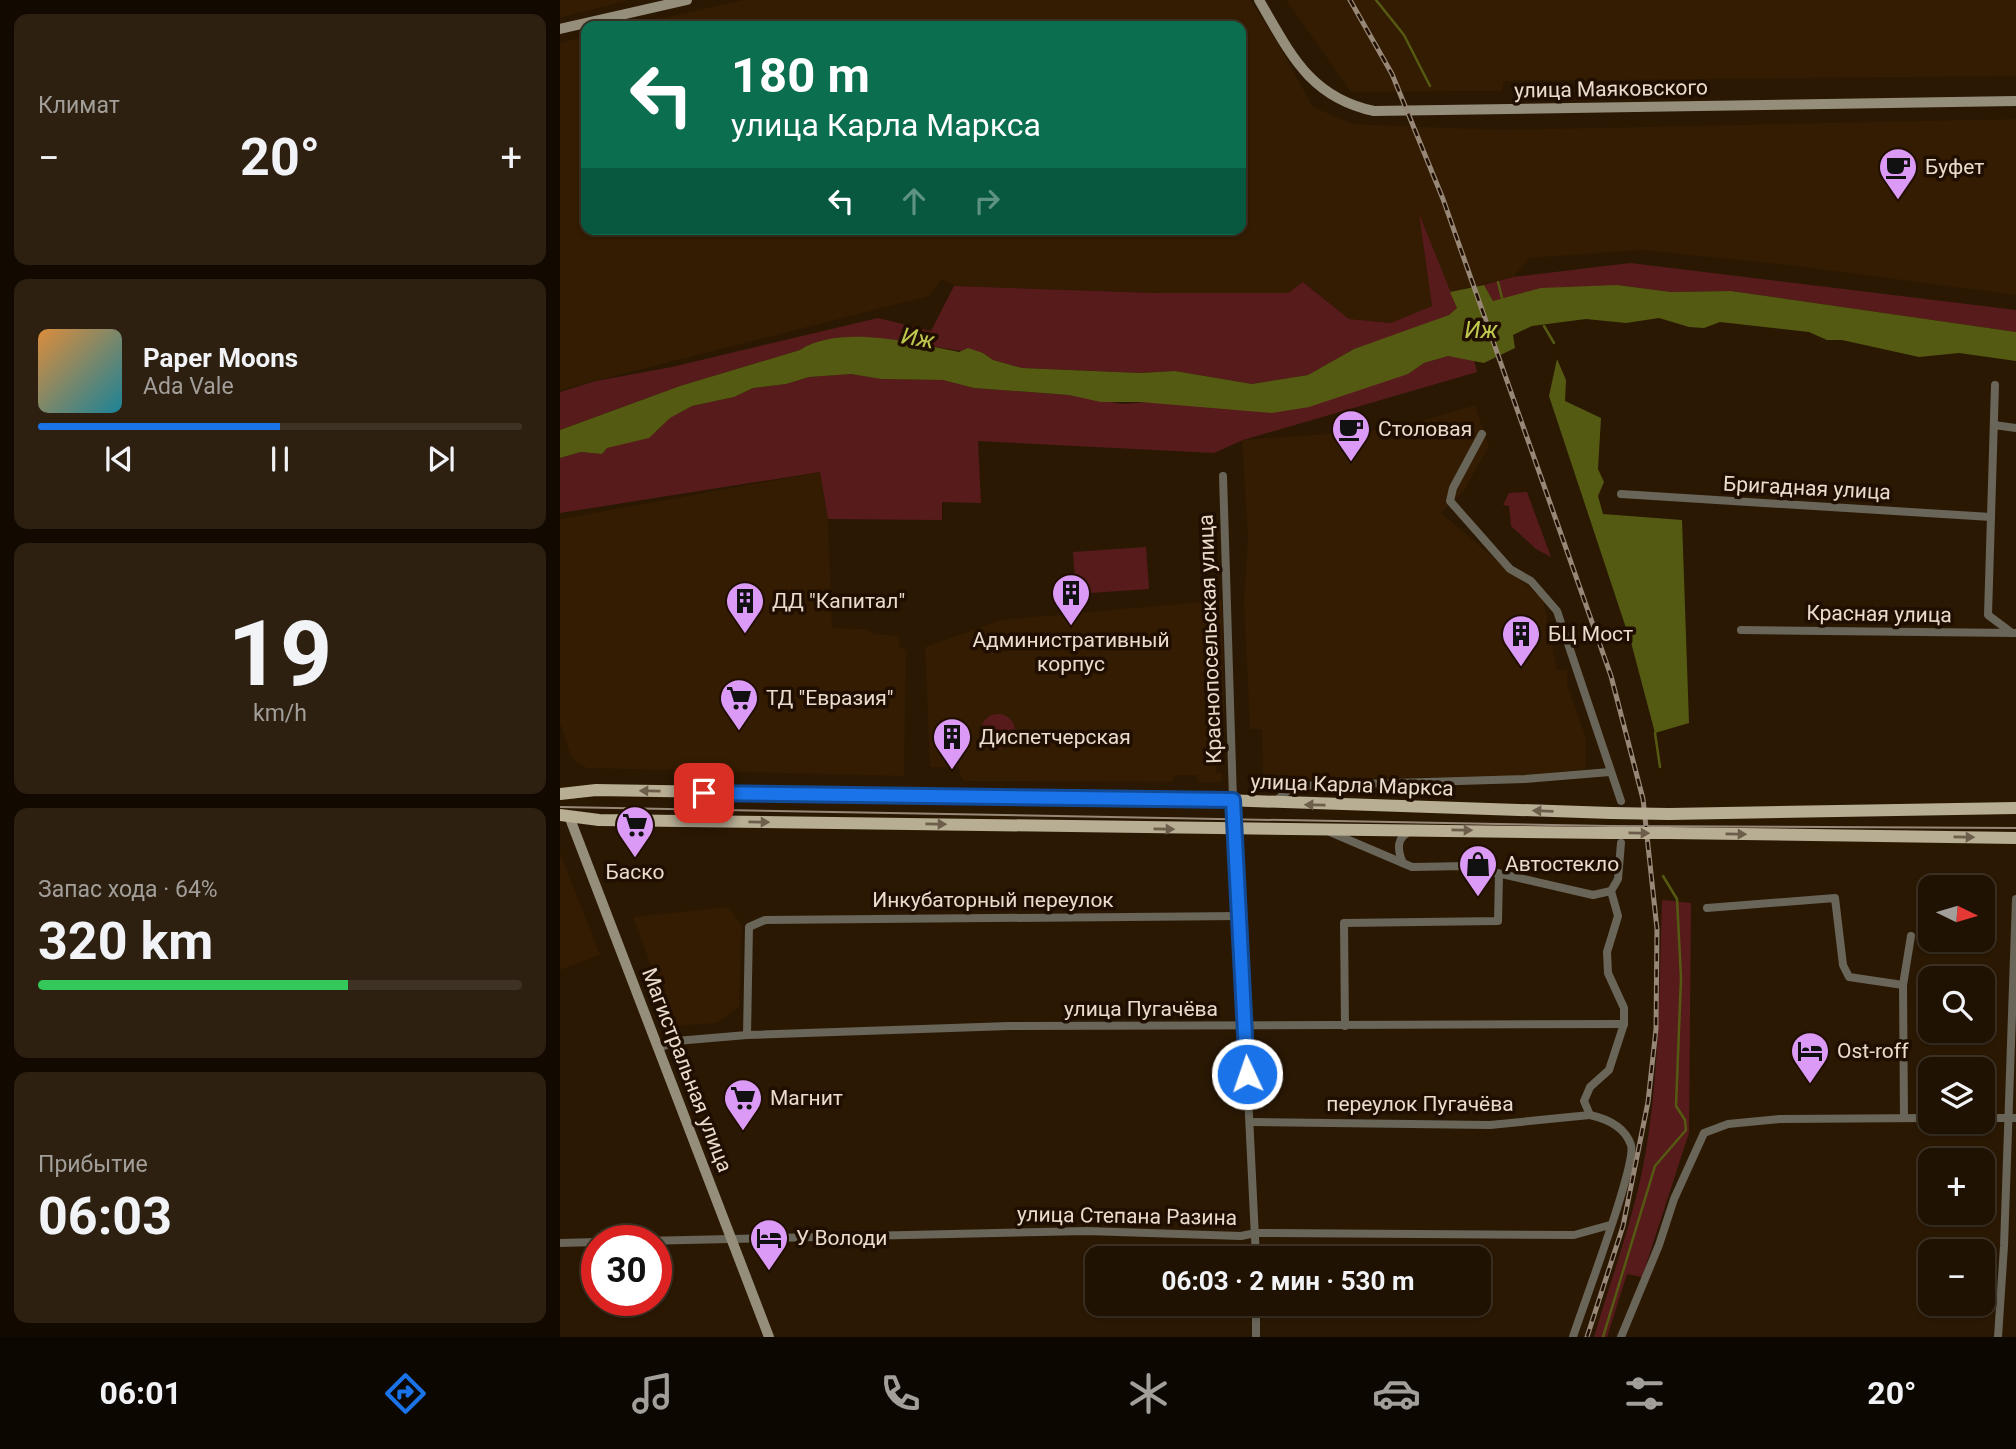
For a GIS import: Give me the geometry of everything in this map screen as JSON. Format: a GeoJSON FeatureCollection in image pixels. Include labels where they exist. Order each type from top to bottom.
{"type":"FeatureCollection","features":[{"type":"Feature","properties":{"kind":"main road"},"geometry":{"type":"LineString","coordinates":[[595,21],[687,0]]}},
{"type":"Feature","properties":{"kind":"main road","name":"улица Маяковского"},"geometry":{"type":"LineString","coordinates":[[1259,0],[1289,52],[1320,89],[1348,104],[1374,111],[2016,101]]}},
{"type":"Feature","properties":{"kind":"main road"},"geometry":{"type":"LineString","coordinates":[[560,29],[581,24]]}},
{"type":"Feature","properties":{"kind":"main road","name":"улица Карла Маркса"},"geometry":{"type":"LineString","coordinates":[[560,794],[596,790],[1233,800],[1669,814],[2016,808]]}},
{"type":"Feature","properties":{"kind":"main road","name":"Магистральная улица"},"geometry":{"type":"LineString","coordinates":[[560,794],[564,816],[659,1048],[769,1337]]}},
{"type":"Feature","properties":{"kind":"main road"},"geometry":{"type":"LineString","coordinates":[[1233,800],[1235,830]]}},
{"type":"Feature","properties":{"kind":"main road","name":"улица Карла Маркса"},"geometry":{"type":"LineString","coordinates":[[564,816],[599,820],[1235,830],[1320,828],[2016,838]]}},
{"type":"Feature","properties":{"kind":"street"},"geometry":{"type":"LineString","coordinates":[[1996,385],[1989,615],[2014,633]]}},
{"type":"Feature","properties":{"kind":"street"},"geometry":{"type":"LineString","coordinates":[[1994,425],[2016,428]]}},
{"type":"Feature","properties":{"kind":"street"},"geometry":{"type":"LineString","coordinates":[[1482,434],[1453,488],[1450,501],[1510,569],[1531,582],[1557,611],[1621,801]]}},
{"type":"Feature","properties":{"kind":"street","name":"Краснопосельская улица"},"geometry":{"type":"LineString","coordinates":[[1223,476],[1233,800]]}},
{"type":"Feature","properties":{"kind":"street","name":"Бригадная улица"},"geometry":{"type":"LineString","coordinates":[[1621,494],[1991,517]]}},
{"type":"Feature","properties":{"kind":"street","name":"Красная улица"},"geometry":{"type":"LineString","coordinates":[[1741,630],[2014,633]]}},
{"type":"Feature","properties":{"kind":"street"},"geometry":{"type":"LineString","coordinates":[[1271,803],[1293,786],[1525,779],[1610,772]]}},
{"type":"Feature","properties":{"kind":"street"},"geometry":{"type":"LineString","coordinates":[[1320,828],[1412,867],[1467,866],[1593,895],[1611,891]]}},
{"type":"Feature","properties":{"kind":"street"},"geometry":{"type":"LineString","coordinates":[[1235,830],[1256,1246]]}},
{"type":"Feature","properties":{"kind":"street"},"geometry":{"type":"LineString","coordinates":[[1403,863],[1398,845],[1401,837],[1408,831],[1423,830]]}},
{"type":"Feature","properties":{"kind":"street"},"geometry":{"type":"LineString","coordinates":[[1573,1337],[1633,1148],[1625,1132],[1605,1118],[1590,1115],[1584,1101],[1590,1087],[1609,1070],[1624,1024],[1624,1008],[1608,973],[1607,952],[1618,916],[1611,891],[1618,879],[1621,843]]}},
{"type":"Feature","properties":{"kind":"street"},"geometry":{"type":"LineString","coordinates":[[1345,1026],[1345,923],[1497,921],[1499,874]]}},
{"type":"Feature","properties":{"kind":"street"},"geometry":{"type":"LineString","coordinates":[[1707,908],[1835,898],[1843,965],[1849,977],[1903,985]]}},
{"type":"Feature","properties":{"kind":"street"},"geometry":{"type":"LineString","coordinates":[[1997,1337],[2011,1118],[2016,899]]}},
{"type":"Feature","properties":{"kind":"street","name":"Инкубаторный переулок"},"geometry":{"type":"LineString","coordinates":[[747,1035],[749,927],[765,920],[1240,916]]}},
{"type":"Feature","properties":{"kind":"street"},"geometry":{"type":"LineString","coordinates":[[1904,1118],[1903,985],[1911,936]]}},
{"type":"Feature","properties":{"kind":"street","name":"улица Пугачёва"},"geometry":{"type":"LineString","coordinates":[[659,1048],[676,1041],[747,1035],[1009,1026],[1624,1024]]}},
{"type":"Feature","properties":{"kind":"street","name":"переулок Пугачёва"},"geometry":{"type":"LineString","coordinates":[[1250,1122],[1490,1125],[1590,1115]]}},
{"type":"Feature","properties":{"kind":"street"},"geometry":{"type":"LineString","coordinates":[[1621,1337],[1659,1245],[1674,1199],[1704,1133],[1728,1124],[1780,1119],[1918,1118]]}},
{"type":"Feature","properties":{"kind":"street","name":"улица Степана Разина"},"geometry":{"type":"LineString","coordinates":[[672,1240],[1087,1231],[1241,1236],[1256,1233],[1574,1235],[1610,1226]]}},
{"type":"Feature","properties":{"kind":"street"},"geometry":{"type":"LineString","coordinates":[[560,1244],[581,1243]]}},
{"type":"Feature","properties":{"kind":"street"},"geometry":{"type":"LineString","coordinates":[[2004,1246],[2016,1246]]}},
{"type":"Feature","properties":{"kind":"street"},"geometry":{"type":"LineString","coordinates":[[1256,1316],[1256,1337]]}},
{"type":"Feature","properties":{"kind":"shaded area"},"geometry":{"type":"Polygon","coordinates":[[[560,0],[629,0],[560,18],[560,0]]]}},
{"type":"Feature","properties":{"kind":"shaded area"},"geometry":{"type":"Polygon","coordinates":[[[743,0],[1250,0],[1274,36],[1313,107],[1353,124],[1500,130],[2016,119],[2016,295],[1796,266],[1642,250],[1530,258],[1513,277],[1450,292],[1421,217],[1432,307],[1391,323],[1349,319],[1304,282],[1288,293],[1155,293],[954,286],[942,279],[929,296],[560,390],[560,43],[581,37],[581,235],[1246,235],[1246,21],[651,21],[743,0]]]}},
{"type":"Feature","properties":{"kind":"shaded area"},"geometry":{"type":"Polygon","coordinates":[[[1286,0],[2016,0],[2016,76],[1504,81],[1502,91],[1351,92],[1286,0]]]}},
{"type":"Feature","properties":{"kind":"shaded area"},"geometry":{"type":"Polygon","coordinates":[[[1419,213],[1457,308],[1449,315],[1411,331],[1354,349],[1308,375],[1252,384],[1175,371],[1140,373],[1022,368],[993,360],[983,353],[864,337],[841,338],[819,342],[680,386],[560,430],[560,392],[596,381],[672,367],[878,318],[931,331],[954,286],[1155,293],[1288,293],[1303,282],[1349,319],[1391,323],[1432,306],[1419,213]]]}},
{"type":"Feature","properties":{"kind":"shaded area"},"geometry":{"type":"Polygon","coordinates":[[[1630,263],[2016,310],[2016,332],[1731,291],[1671,292],[1617,285],[1493,301],[1484,285],[1513,277],[1630,263]]]}},
{"type":"Feature","properties":{"kind":"shaded area"},"geometry":{"type":"Polygon","coordinates":[[[1448,356],[1474,360],[1477,372],[1243,440],[1214,453],[978,441],[981,503],[942,502],[942,520],[828,519],[820,472],[560,513],[560,458],[581,452],[602,454],[607,448],[657,431],[669,418],[692,406],[734,397],[753,388],[786,384],[809,377],[851,374],[881,379],[943,380],[974,388],[1069,395],[1122,404],[1367,385],[1408,374],[1424,363],[1448,356]]]}},
{"type":"Feature","properties":{"kind":"shaded area"},"geometry":{"type":"Polygon","coordinates":[[[1475,405],[1489,446],[1463,492],[1441,513],[1543,599],[1557,670],[1567,670],[1567,684],[1586,738],[1586,769],[1520,776],[1263,780],[1262,729],[1250,729],[1244,602],[1248,538],[1242,440],[1395,429],[1475,405]]]}},
{"type":"Feature","properties":{"kind":"shaded area"},"geometry":{"type":"Polygon","coordinates":[[[820,472],[828,519],[832,628],[866,629],[874,634],[899,636],[899,647],[906,650],[904,776],[587,768],[577,762],[571,756],[560,723],[560,519],[820,472]]]}},
{"type":"Feature","properties":{"kind":"shaded area"},"geometry":{"type":"Polygon","coordinates":[[[1527,492],[1551,557],[1536,549],[1511,526],[1509,506],[1503,505],[1509,493],[1527,492]]]}},
{"type":"Feature","properties":{"kind":"shaded area"},"geometry":{"type":"Polygon","coordinates":[[[1146,547],[1149,589],[1076,594],[1073,552],[1146,547]]]}},
{"type":"Feature","properties":{"kind":"shaded area"},"geometry":{"type":"Polygon","coordinates":[[[1222,600],[1224,710],[1223,722],[1216,721],[1216,773],[1222,773],[1222,782],[1198,782],[1197,775],[1174,775],[1173,782],[963,781],[958,767],[930,767],[925,647],[1001,620],[1222,600]]]}},
{"type":"Feature","properties":{"kind":"shaded area"},"geometry":{"type":"Polygon","coordinates":[[[998,714],[1010,719],[1015,731],[1010,743],[998,748],[986,743],[981,731],[986,719],[998,714]]]}},
{"type":"Feature","properties":{"kind":"shaded area"},"geometry":{"type":"Polygon","coordinates":[[[560,853],[600,955],[560,970],[560,853]]]}},
{"type":"Feature","properties":{"kind":"shaded area"},"geometry":{"type":"Polygon","coordinates":[[[1662,900],[1691,903],[1689,1133],[1642,1277],[1627,1274],[1607,1337],[1594,1337],[1632,1214],[1648,1138],[1658,1036],[1662,900]]]}},
{"type":"Feature","properties":{"kind":"shaded area"},"geometry":{"type":"Polygon","coordinates":[[[728,907],[742,926],[739,1007],[717,1023],[674,1026],[633,917],[728,907]]]}},
{"type":"Feature","properties":{"kind":"water","name":"Иж"},"geometry":{"type":"Polygon","coordinates":[[[1484,285],[1493,301],[1541,288],[1617,285],[1671,292],[1731,291],[2016,332],[2016,361],[1959,353],[1919,357],[1842,340],[1827,340],[1809,332],[1720,322],[1704,328],[1689,327],[1659,318],[1626,323],[1586,319],[1532,326],[1513,335],[1515,348],[1484,363],[1448,356],[1424,363],[1408,374],[1309,407],[1272,413],[1140,402],[1101,402],[1069,395],[974,388],[943,380],[881,379],[851,374],[809,377],[786,384],[753,388],[734,397],[692,406],[670,418],[649,438],[607,448],[602,454],[581,452],[560,458],[560,430],[680,386],[835,338],[878,338],[959,352],[968,348],[993,360],[1022,368],[1140,373],[1175,371],[1252,384],[1308,375],[1354,349],[1449,315],[1457,308],[1450,292],[1484,285]]]}},
{"type":"Feature","properties":{"kind":"water"},"geometry":{"type":"Polygon","coordinates":[[[1557,359],[1566,380],[1565,401],[1601,418],[1598,469],[1604,482],[1598,496],[1603,514],[1682,520],[1689,723],[1655,733],[1632,646],[1549,396],[1557,359]]]}},
{"type":"Feature","properties":{"kind":"waterway"},"geometry":{"type":"LineString","coordinates":[[1376,0],[1404,35],[1430,86]]}},
{"type":"Feature","properties":{"kind":"waterway"},"geometry":{"type":"LineString","coordinates":[[1498,282],[1502,298]]}},
{"type":"Feature","properties":{"kind":"waterway"},"geometry":{"type":"LineString","coordinates":[[1544,326],[1554,343]]}},
{"type":"Feature","properties":{"kind":"waterway"},"geometry":{"type":"LineString","coordinates":[[1655,733],[1660,767]]}},
{"type":"Feature","properties":{"kind":"waterway"},"geometry":{"type":"LineString","coordinates":[[1603,1337],[1655,1166],[1686,1130],[1685,1120],[1676,1106],[1681,978],[1677,899],[1663,876]]}},
{"type":"Feature","properties":{"kind":"tram line"},"geometry":{"type":"LineString","coordinates":[[560,807],[1610,826],[2016,828]]}},
{"type":"Feature","properties":{"kind":"railway"},"geometry":{"type":"LineString","coordinates":[[1350,0],[1392,74],[1443,199],[1611,676],[1643,799],[1657,929],[1656,1029],[1648,1102],[1623,1226],[1587,1337]]}},
{"type":"Feature","properties":{"kind":"place","name":"Буфет"},"geometry":{"type":"Point","coordinates":[1898,201]}},
{"type":"Feature","properties":{"kind":"place","name":"Столовая"},"geometry":{"type":"Point","coordinates":[1351,463]}},
{"type":"Feature","properties":{"kind":"place","name":"Административный корпус"},"geometry":{"type":"Point","coordinates":[1071,627]}},
{"type":"Feature","properties":{"kind":"place","name":"ДД \"Капитал\""},"geometry":{"type":"Point","coordinates":[745,635]}},
{"type":"Feature","properties":{"kind":"place","name":"БЦ Мост"},"geometry":{"type":"Point","coordinates":[1521,668]}},
{"type":"Feature","properties":{"kind":"place","name":"ТД \"Евразия\""},"geometry":{"type":"Point","coordinates":[739,732]}},
{"type":"Feature","properties":{"kind":"place","name":"Диспетчерская"},"geometry":{"type":"Point","coordinates":[952,771]}},
{"type":"Feature","properties":{"kind":"place","name":"Баско"},"geometry":{"type":"Point","coordinates":[635,859]}},
{"type":"Feature","properties":{"kind":"place","name":"Автостекло"},"geometry":{"type":"Point","coordinates":[1478,898]}},
{"type":"Feature","properties":{"kind":"place","name":"Ost-roff"},"geometry":{"type":"Point","coordinates":[1810,1085]}},
{"type":"Feature","properties":{"kind":"place","name":"Магнит"},"geometry":{"type":"Point","coordinates":[743,1132]}},
{"type":"Feature","properties":{"kind":"place","name":"У Володи"},"geometry":{"type":"Point","coordinates":[769,1272]}},
{"type":"Feature","properties":{"kind":"route"},"geometry":{"type":"LineString","coordinates":[[704,793],[1233,800],[1247,1074]]}}]}
